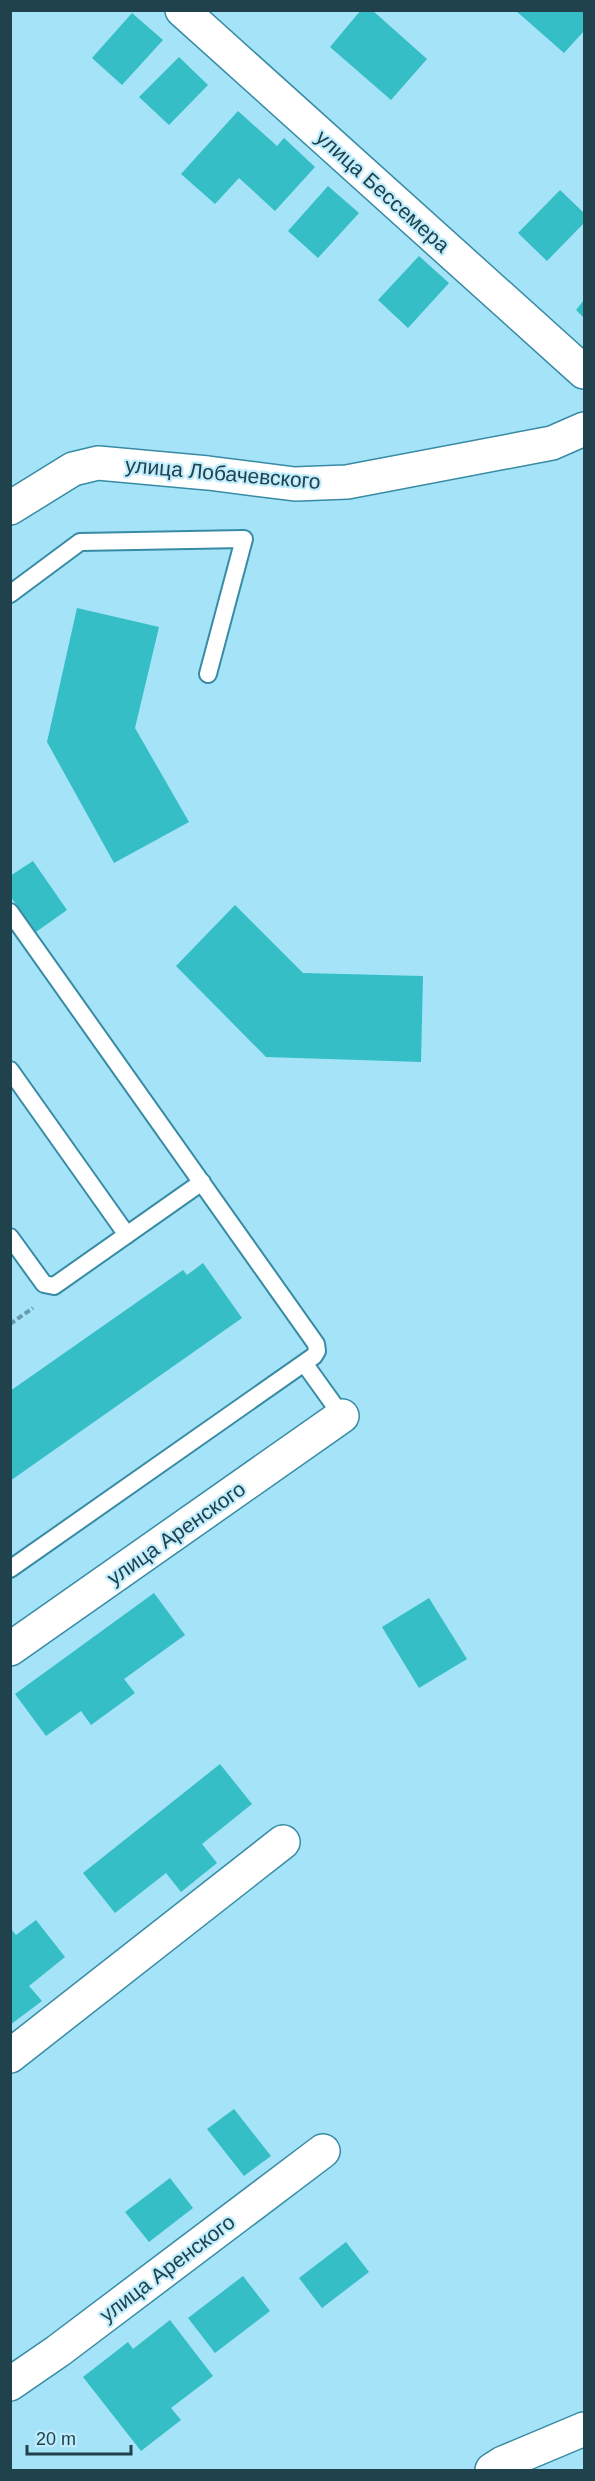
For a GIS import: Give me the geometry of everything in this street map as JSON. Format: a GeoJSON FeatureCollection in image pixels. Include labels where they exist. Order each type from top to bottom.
{"type":"FeatureCollection","features":[{"type":"Feature","properties":{"kind":"street","name":"улица Бессемера"},"geometry":{"type":"LineString","coordinates":[[182,10],[585,372]]}},
{"type":"Feature","properties":{"kind":"street","name":"улица Лобачевского"},"geometry":{"type":"LineString","coordinates":[[10,508],[73,469],[98,463],[295,484],[347,482],[552,443],[585,429]]}},
{"type":"Feature","properties":{"kind":"street"},"geometry":{"type":"LineString","coordinates":[[552,443],[585,449]]}},
{"type":"Feature","properties":{"kind":"street","name":"улица Аренского"},"geometry":{"type":"LineString","coordinates":[[10,1649],[342,1416]]}},
{"type":"Feature","properties":{"kind":"street"},"geometry":{"type":"LineString","coordinates":[[10,2056],[283,1842]]}},
{"type":"Feature","properties":{"kind":"street","name":"улица Аренского"},"geometry":{"type":"LineString","coordinates":[[10,2384],[58,2351],[323,2151]]}},
{"type":"Feature","properties":{"kind":"street"},"geometry":{"type":"LineString","coordinates":[[492,2470],[503,2463],[585,2429]]}},
{"type":"Feature","properties":{"kind":"lane"},"geometry":{"type":"LineString","coordinates":[[10,594],[80,542],[244,539],[208,674]]}},
{"type":"Feature","properties":{"kind":"lane"},"geometry":{"type":"LineString","coordinates":[[10,912],[316,1344],[317,1351],[314,1356],[10,1569]]}},
{"type":"Feature","properties":{"kind":"lane"},"geometry":{"type":"LineString","coordinates":[[10,1070],[127,1235]]}},
{"type":"Feature","properties":{"kind":"lane"},"geometry":{"type":"LineString","coordinates":[[10,1237],[44,1284],[49,1287],[54,1286],[202,1182]]}},
{"type":"Feature","properties":{"kind":"lane"},"geometry":{"type":"LineString","coordinates":[[304,1363],[342,1416]]}},
{"type":"Feature","properties":{"kind":"building"},"geometry":{"type":"Polygon","coordinates":[[[361,10],[372,10],[427,59],[391,100],[330,47],[361,10]]]}},
{"type":"Feature","properties":{"kind":"building"},"geometry":{"type":"Polygon","coordinates":[[[515,10],[584,10],[584,31],[564,53],[515,10]]]}},
{"type":"Feature","properties":{"kind":"building"},"geometry":{"type":"Polygon","coordinates":[[[132,13],[163,40],[122,85],[92,58],[132,13]]]}},
{"type":"Feature","properties":{"kind":"building"},"geometry":{"type":"Polygon","coordinates":[[[179,57],[208,85],[169,125],[139,97],[179,57]]]}},
{"type":"Feature","properties":{"kind":"building"},"geometry":{"type":"Polygon","coordinates":[[[238,111],[277,146],[284,138],[315,167],[275,211],[239,178],[215,204],[181,174],[238,111]]]}},
{"type":"Feature","properties":{"kind":"building"},"geometry":{"type":"Polygon","coordinates":[[[328,186],[359,213],[318,258],[288,231],[328,186]]]}},
{"type":"Feature","properties":{"kind":"building"},"geometry":{"type":"Polygon","coordinates":[[[560,190],[584,213],[584,223],[547,261],[518,233],[560,190]]]}},
{"type":"Feature","properties":{"kind":"building"},"geometry":{"type":"Polygon","coordinates":[[[419,256],[449,283],[408,328],[378,300],[419,256]]]}},
{"type":"Feature","properties":{"kind":"building"},"geometry":{"type":"Polygon","coordinates":[[[584,300],[584,318],[576,310],[584,300]]]}},
{"type":"Feature","properties":{"kind":"building"},"geometry":{"type":"Polygon","coordinates":[[[77,608],[159,627],[135,728],[189,822],[114,863],[47,742],[77,608]]]}},
{"type":"Feature","properties":{"kind":"building"},"geometry":{"type":"Polygon","coordinates":[[[33,861],[67,910],[36,932],[10,896],[10,876],[33,861]]]}},
{"type":"Feature","properties":{"kind":"building"},"geometry":{"type":"Polygon","coordinates":[[[235,905],[303,973],[423,976],[421,1062],[266,1057],[176,966],[235,905]]]}},
{"type":"Feature","properties":{"kind":"building"},"geometry":{"type":"Polygon","coordinates":[[[203,1263],[242,1318],[10,1481],[10,1391],[183,1270],[187,1275],[203,1263]]]}},
{"type":"Feature","properties":{"kind":"building"},"geometry":{"type":"Polygon","coordinates":[[[154,1593],[185,1635],[124,1679],[135,1693],[91,1725],[81,1711],[46,1736],[15,1694],[154,1593]]]}},
{"type":"Feature","properties":{"kind":"building"},"geometry":{"type":"Polygon","coordinates":[[[429,1598],[467,1659],[419,1688],[382,1627],[429,1598]]]}},
{"type":"Feature","properties":{"kind":"building"},"geometry":{"type":"Polygon","coordinates":[[[220,1764],[252,1804],[202,1844],[217,1863],[181,1892],[166,1873],[115,1913],[83,1873],[220,1764]]]}},
{"type":"Feature","properties":{"kind":"building"},"geometry":{"type":"Polygon","coordinates":[[[36,1920],[65,1957],[29,1986],[42,2001],[10,2025],[10,1928],[16,1935],[36,1920]]]}},
{"type":"Feature","properties":{"kind":"building"},"geometry":{"type":"Polygon","coordinates":[[[234,2109],[271,2156],[244,2176],[207,2129],[234,2109]]]}},
{"type":"Feature","properties":{"kind":"building"},"geometry":{"type":"Polygon","coordinates":[[[170,2178],[193,2208],[149,2242],[125,2212],[170,2178]]]}},
{"type":"Feature","properties":{"kind":"building"},"geometry":{"type":"Polygon","coordinates":[[[346,2242],[369,2272],[322,2308],[299,2278],[346,2242]]]}},
{"type":"Feature","properties":{"kind":"building"},"geometry":{"type":"Polygon","coordinates":[[[243,2276],[270,2311],[215,2353],[188,2318],[243,2276]]]}},
{"type":"Feature","properties":{"kind":"building"},"geometry":{"type":"Polygon","coordinates":[[[170,2320],[213,2376],[171,2408],[181,2420],[141,2451],[83,2377],[128,2342],[133,2349],[170,2320]]]}}]}
